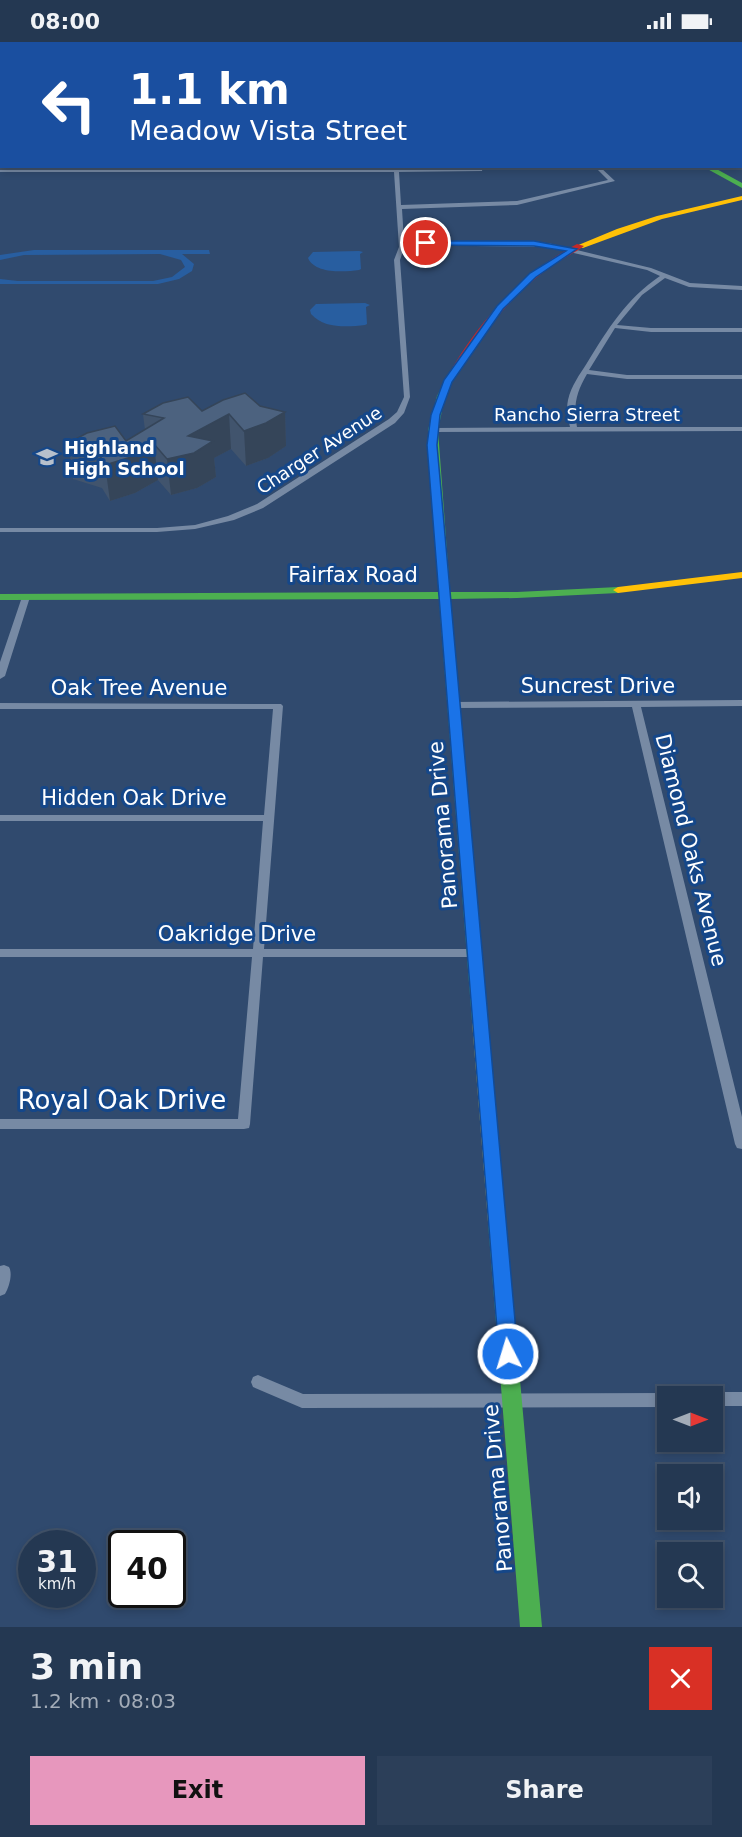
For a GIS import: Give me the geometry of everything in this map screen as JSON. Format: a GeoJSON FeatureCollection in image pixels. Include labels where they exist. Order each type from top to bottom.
{"type":"FeatureCollection","features":[{"type":"Feature","properties":{"kind":"street"},"geometry":{"type":"LineString","coordinates":[[0,170],[480,168]]}},
{"type":"Feature","properties":{"kind":"street"},"geometry":{"type":"LineString","coordinates":[[399,207],[467,207],[517,203],[612,182],[598,168]]}},
{"type":"Feature","properties":{"kind":"street"},"geometry":{"type":"LineString","coordinates":[[709,168],[742,186]]}},
{"type":"Feature","properties":{"kind":"street","name":"Charger Avenue"},"geometry":{"type":"LineString","coordinates":[[0,530],[152,530],[195,527],[247,513],[385,427],[400,413],[407,397],[397,260],[402,243],[396,170]]}},
{"type":"Feature","properties":{"kind":"street","name":"Panorama Drive"},"geometry":{"type":"LineString","coordinates":[[531,1627],[432,445],[433,430],[438,405],[447,382],[500,308],[533,275],[573,249],[607,234],[648,220],[742,198]]}},
{"type":"Feature","properties":{"kind":"street"},"geometry":{"type":"LineString","coordinates":[[402,243],[519,243],[573,249],[649,269],[678,282],[699,287],[742,288]]}},
{"type":"Feature","properties":{"kind":"street"},"geometry":{"type":"LineString","coordinates":[[574,430],[572,399],[585,372],[629,302],[664,276]]}},
{"type":"Feature","properties":{"kind":"street"},"geometry":{"type":"LineString","coordinates":[[612,326],[651,330],[742,330]]}},
{"type":"Feature","properties":{"kind":"street"},"geometry":{"type":"LineString","coordinates":[[585,372],[627,377],[742,377]]}},
{"type":"Feature","properties":{"kind":"street","name":"Rancho Sierra Street"},"geometry":{"type":"LineString","coordinates":[[433,430],[742,429]]}},
{"type":"Feature","properties":{"kind":"street","name":"Fairfax Road"},"geometry":{"type":"LineString","coordinates":[[0,597],[517,595],[611,591],[742,575]]}},
{"type":"Feature","properties":{"kind":"street"},"geometry":{"type":"LineString","coordinates":[[0,676],[26,597]]}},
{"type":"Feature","properties":{"kind":"street","name":"Suncrest Drive"},"geometry":{"type":"LineString","coordinates":[[454,705],[742,703]]}},
{"type":"Feature","properties":{"kind":"street","name":"Diamond Oaks Avenue"},"geometry":{"type":"LineString","coordinates":[[636,704],[742,1144]]}},
{"type":"Feature","properties":{"kind":"street","name":"Oak Tree Avenue"},"geometry":{"type":"LineString","coordinates":[[0,706],[278,706],[269,818]]}},
{"type":"Feature","properties":{"kind":"street","name":"Hidden Oak Drive"},"geometry":{"type":"LineString","coordinates":[[0,818],[269,818]]}},
{"type":"Feature","properties":{"kind":"street"},"geometry":{"type":"LineString","coordinates":[[258,953],[269,818]]}},
{"type":"Feature","properties":{"kind":"street","name":"Oakridge Drive"},"geometry":{"type":"LineString","coordinates":[[0,953],[475,953]]}},
{"type":"Feature","properties":{"kind":"street","name":"Royal Oak Drive"},"geometry":{"type":"LineString","coordinates":[[0,1124],[244,1124],[258,953]]}},
{"type":"Feature","properties":{"kind":"street"},"geometry":{"type":"LineString","coordinates":[[0,1290],[4,1271]]}},
{"type":"Feature","properties":{"kind":"street"},"geometry":{"type":"LineString","coordinates":[[258,1382],[302,1401],[657,1400]]}},
{"type":"Feature","properties":{"kind":"street"},"geometry":{"type":"LineString","coordinates":[[723,1400],[742,1399]]}},
{"type":"Feature","properties":{"kind":"shaded area"},"geometry":{"type":"Polygon","coordinates":[[[34,250],[209,250],[210,254],[182,254],[194,264],[192,271],[179,279],[158,284],[0,284],[0,279],[153,281],[172,277],[185,267],[181,260],[160,254],[24,255],[0,260],[0,255],[34,250]]]}},
{"type":"Feature","properties":{"kind":"shaded area"},"geometry":{"type":"Polygon","coordinates":[[[313,252],[363,252],[360,254],[361,269],[359,270],[323,269],[317,267],[308,258],[313,252]]]}},
{"type":"Feature","properties":{"kind":"shaded area"},"geometry":{"type":"Polygon","coordinates":[[[365,303],[370,305],[366,307],[367,324],[365,325],[329,325],[316,319],[310,310],[316,304],[365,303]]]}},
{"type":"Feature","properties":{"kind":"building"},"geometry":{"type":"Polygon","coordinates":[[[245,393],[260,406],[285,412],[266,423],[244,431],[229,414],[188,436],[213,441],[194,453],[167,459],[154,444],[131,457],[105,465],[98,452],[68,443],[87,433],[115,426],[126,441],[164,418],[143,414],[163,403],[188,397],[202,411],[223,400],[245,393]]]}},
{"type":"Feature","properties":{"kind":"traffic: fast"},"geometry":{"type":"LineString","coordinates":[[709,168],[742,186]]}},
{"type":"Feature","properties":{"kind":"traffic: fast"},"geometry":{"type":"LineString","coordinates":[[452,375],[441,396],[433,430],[447,631],[480,1021]]}},
{"type":"Feature","properties":{"kind":"traffic: fast"},"geometry":{"type":"LineString","coordinates":[[0,597],[517,595],[618,590]]}},
{"type":"Feature","properties":{"kind":"traffic: fast"},"geometry":{"type":"LineString","coordinates":[[497,1222],[531,1627]]}},
{"type":"Feature","properties":{"kind":"traffic: slow"},"geometry":{"type":"LineString","coordinates":[[580,246],[660,218],[742,198]]}},
{"type":"Feature","properties":{"kind":"traffic: slow"},"geometry":{"type":"LineString","coordinates":[[618,590],[742,575]]}},
{"type":"Feature","properties":{"kind":"traffic: slow"},"geometry":{"type":"LineString","coordinates":[[480,1021],[497,1222]]}},
{"type":"Feature","properties":{"kind":"traffic: jam"},"geometry":{"type":"LineString","coordinates":[[452,375],[475,338],[507,301],[543,268],[580,246]]}},
{"type":"Feature","properties":{"kind":"place","name":"Highland High School"},"geometry":{"type":"Point","coordinates":[47,457]}},
{"type":"Feature","properties":{"kind":"route"},"geometry":{"type":"LineString","coordinates":[[426,243],[519,243],[573,249],[533,275],[511,294],[455,369],[447,382],[435,415],[432,445],[508,1354]]}}]}
